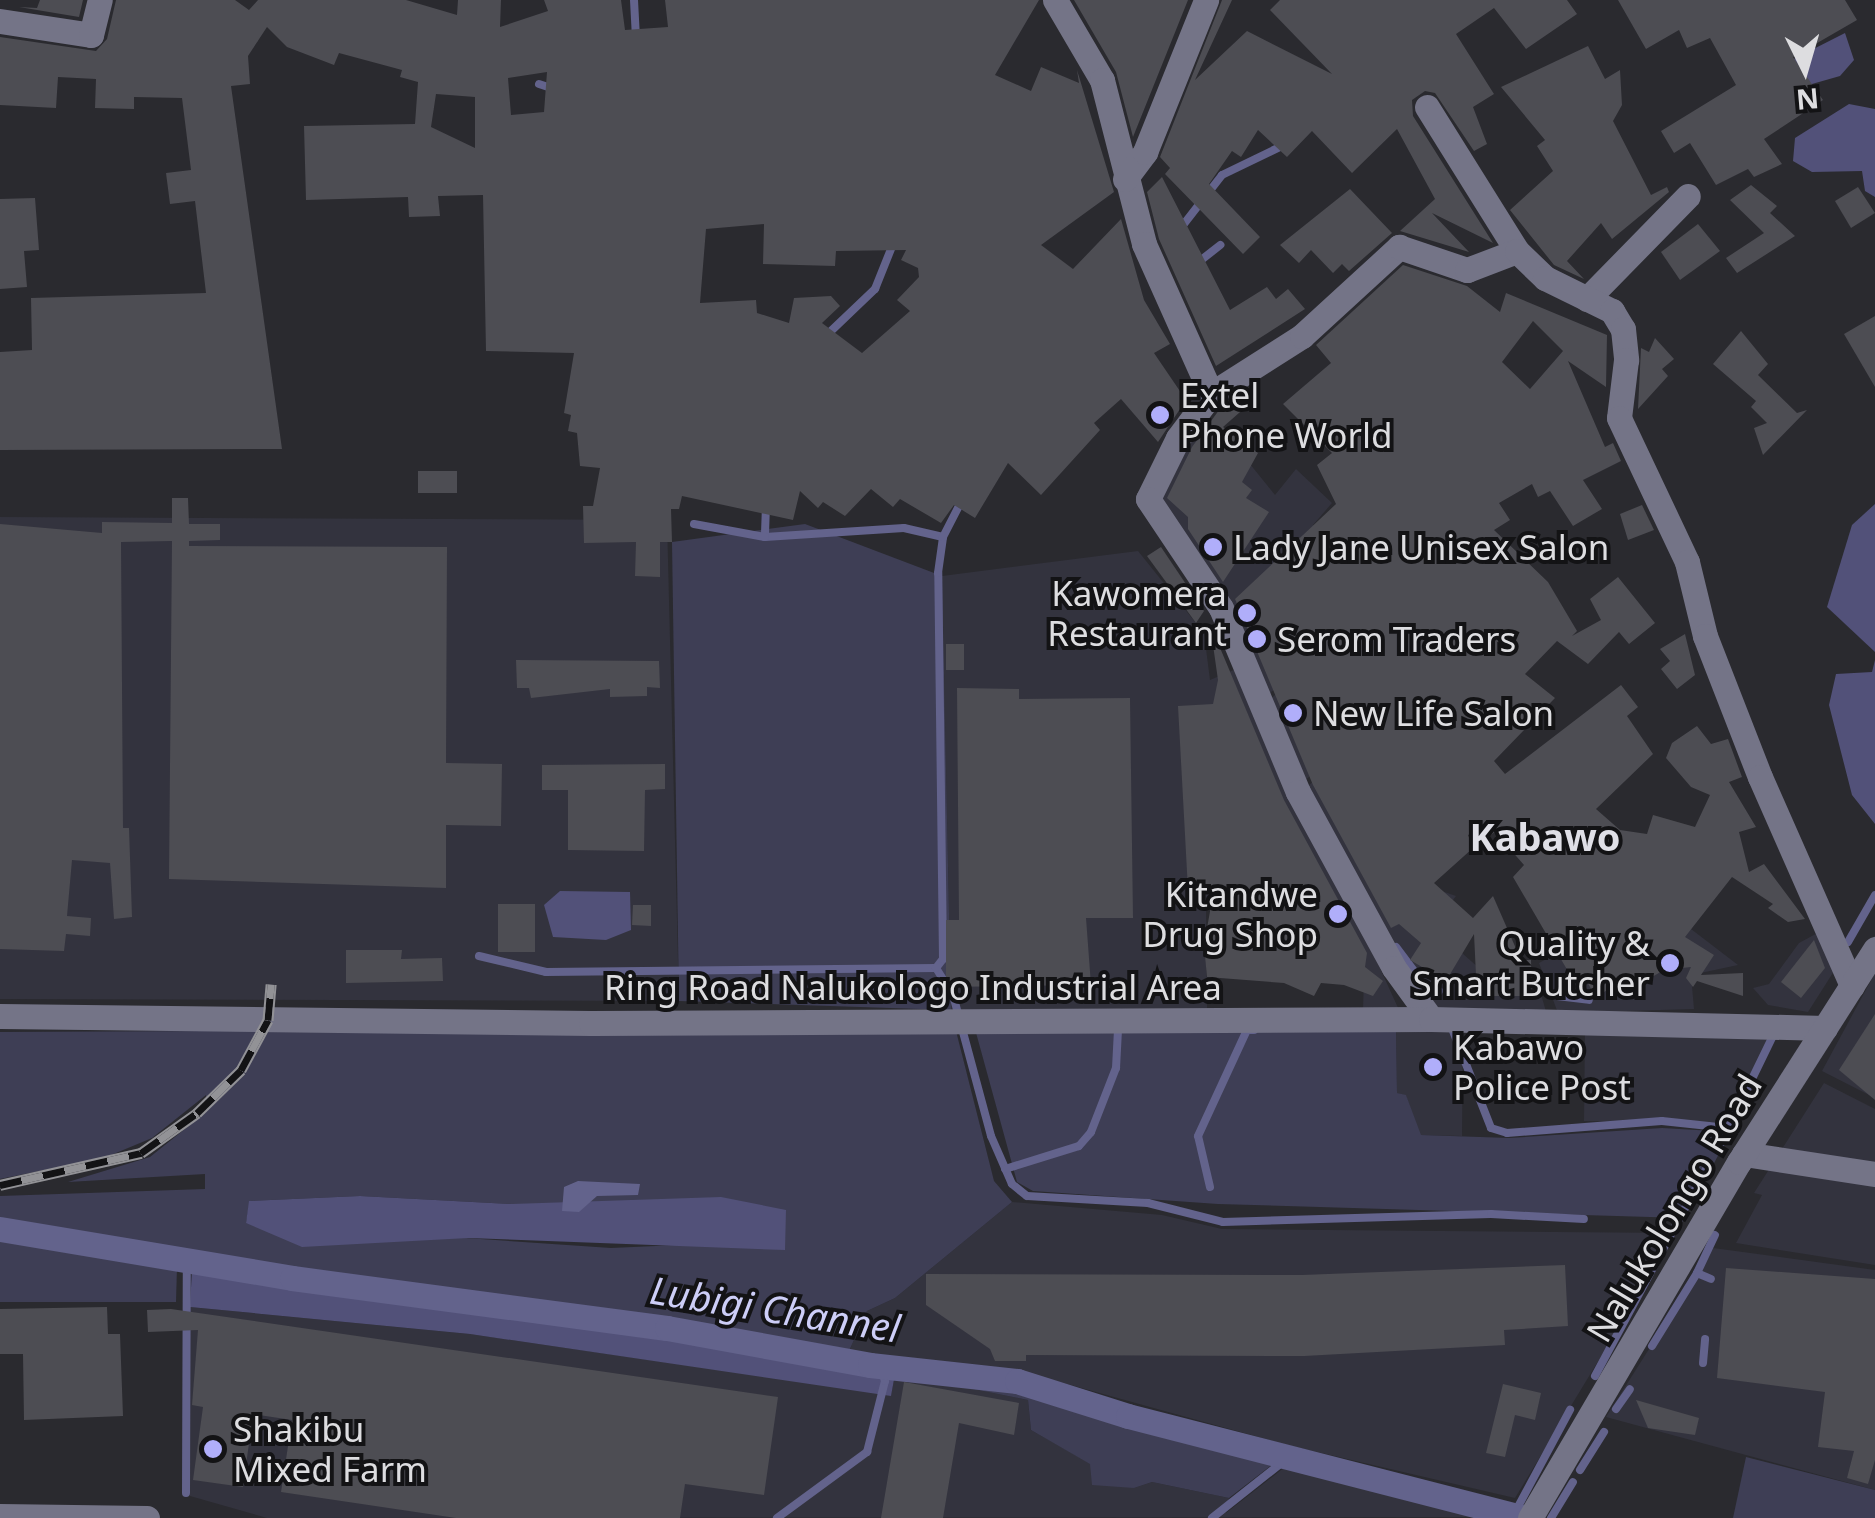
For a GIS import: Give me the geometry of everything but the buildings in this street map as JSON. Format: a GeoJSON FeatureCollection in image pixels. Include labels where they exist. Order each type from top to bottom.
{"type":"FeatureCollection","features":[{"type":"Feature","properties":{"kind":"street"},"geometry":{"type":"LineString","coordinates":[[0,21],[91,35],[100,0]]}},
{"type":"Feature","properties":{"kind":"street"},"geometry":{"type":"LineString","coordinates":[[1055,0],[1102,80],[1149,256],[1211,394]]}},
{"type":"Feature","properties":{"kind":"street"},"geometry":{"type":"LineString","coordinates":[[1126,179],[1145,152],[1206,0]]}},
{"type":"Feature","properties":{"kind":"street"},"geometry":{"type":"LineString","coordinates":[[1427,107],[1517,251],[1536,272],[1612,310],[1623,329],[1619,418],[1688,562],[1705,636],[1732,707],[1852,986]]}},
{"type":"Feature","properties":{"kind":"street"},"geometry":{"type":"LineString","coordinates":[[1587,299],[1688,196]]}},
{"type":"Feature","properties":{"kind":"street"},"geometry":{"type":"LineString","coordinates":[[1431,1019],[1394,968],[1305,805],[1221,608],[1148,499],[1178,438],[1211,394],[1302,336],[1398,248],[1467,270],[1517,251]]}},
{"type":"Feature","properties":{"kind":"street","name":"Nalukolongo Road"},"geometry":{"type":"LineString","coordinates":[[1533,1512],[1744,1154],[1875,949]]}},
{"type":"Feature","properties":{"kind":"street","name":"Ring Road Nalukologo Industrial Area"},"geometry":{"type":"LineString","coordinates":[[0,1016],[1431,1019],[1825,1028]]}},
{"type":"Feature","properties":{"kind":"street"},"geometry":{"type":"LineString","coordinates":[[1744,1154],[1875,1174]]}},
{"type":"Feature","properties":{"kind":"street"},"geometry":{"type":"LineString","coordinates":[[0,1516],[147,1518]]}},
{"type":"Feature","properties":{"kind":"shaded area"},"geometry":{"type":"Polygon","coordinates":[[[1845,33],[1854,60],[1840,76],[1798,88],[1778,67],[1845,33]]]}},
{"type":"Feature","properties":{"kind":"shaded area"},"geometry":{"type":"Polygon","coordinates":[[[1849,104],[1875,109],[1875,197],[1865,191],[1862,171],[1812,172],[1793,161],[1795,138],[1849,104]]]}},
{"type":"Feature","properties":{"kind":"shaded area"},"geometry":{"type":"Polygon","coordinates":[[[1203,421],[1220,427],[1275,495],[1296,469],[1332,503],[1313,525],[1357,565],[1349,741],[1300,785],[1266,703],[1304,669],[1264,697],[1152,499],[1203,421]]]}},
{"type":"Feature","properties":{"kind":"shaded area"},"geometry":{"type":"Polygon","coordinates":[[[1875,504],[1875,652],[1827,607],[1852,525],[1875,504]]]}},
{"type":"Feature","properties":{"kind":"shaded area"},"geometry":{"type":"Polygon","coordinates":[[[0,517],[667,520],[679,1001],[0,999],[0,517]]]}},
{"type":"Feature","properties":{"kind":"shaded area"},"geometry":{"type":"Polygon","coordinates":[[[805,524],[942,576],[951,1010],[679,1001],[672,542],[805,524]]]}},
{"type":"Feature","properties":{"kind":"shaded area"},"geometry":{"type":"Polygon","coordinates":[[[1138,551],[1204,633],[1210,680],[1243,666],[1399,1010],[1363,1009],[1364,978],[1222,898],[1206,902],[1207,1008],[951,1010],[942,576],[1138,551]]]}},
{"type":"Feature","properties":{"kind":"shaded area"},"geometry":{"type":"Polygon","coordinates":[[[1875,660],[1875,824],[1852,795],[1829,705],[1836,674],[1872,672],[1875,660]]]}},
{"type":"Feature","properties":{"kind":"shaded area"},"geometry":{"type":"Polygon","coordinates":[[[1334,761],[1430,887],[1456,896],[1433,927],[1490,978],[1536,977],[1547,1015],[1440,1009],[1414,981],[1302,792],[1334,761]]]}},
{"type":"Feature","properties":{"kind":"shaded area"},"geometry":{"type":"Polygon","coordinates":[[[560,891],[630,892],[631,930],[606,940],[553,937],[544,905],[560,891]]]}},
{"type":"Feature","properties":{"kind":"shaded area"},"geometry":{"type":"Polygon","coordinates":[[[1691,929],[1738,965],[1691,975],[1694,1009],[1558,1013],[1539,963],[1563,950],[1574,990],[1691,929]]]}},
{"type":"Feature","properties":{"kind":"shaded area"},"geometry":{"type":"Polygon","coordinates":[[[1823,930],[1836,968],[1808,1012],[1768,1005],[1753,988],[1769,984],[1799,943],[1823,930]]]}},
{"type":"Feature","properties":{"kind":"shaded area"},"geometry":{"type":"Polygon","coordinates":[[[1875,973],[1875,1098],[1822,1071],[1875,973]]]}},
{"type":"Feature","properties":{"kind":"shaded area"},"geometry":{"type":"Polygon","coordinates":[[[955,1027],[994,1181],[1012,1202],[895,1298],[867,1311],[849,1351],[659,1316],[205,1259],[0,1225],[0,1196],[205,1189],[205,1174],[68,1182],[150,1157],[206,1112],[206,1095],[152,1138],[104,1158],[0,1179],[0,1032],[955,1027]],[[360,1196],[250,1201],[246,1223],[611,1248],[723,1243],[785,1249],[512,1204],[360,1196]]]}},
{"type":"Feature","properties":{"kind":"shaded area"},"geometry":{"type":"Polygon","coordinates":[[[975,1029],[1396,1029],[1397,1093],[1406,1095],[1421,1135],[1509,1138],[1662,1128],[1731,1132],[1684,1218],[1218,1204],[1033,1191],[1017,1182],[975,1029]]]}},
{"type":"Feature","properties":{"kind":"shaded area"},"geometry":{"type":"Polygon","coordinates":[[[1396,1029],[1463,1029],[1462,1136],[1420,1135],[1406,1096],[1397,1093],[1396,1029]]]}},
{"type":"Feature","properties":{"kind":"shaded area"},"geometry":{"type":"Polygon","coordinates":[[[1585,1031],[1769,1037],[1726,1123],[1584,1121],[1585,1031]]]}},
{"type":"Feature","properties":{"kind":"shaded area"},"geometry":{"type":"Polygon","coordinates":[[[1824,1083],[1875,1109],[1875,1265],[1736,1243],[1762,1195],[1754,1193],[1824,1083]]]}},
{"type":"Feature","properties":{"kind":"shaded area"},"geometry":{"type":"Polygon","coordinates":[[[578,1181],[640,1184],[638,1195],[597,1196],[579,1212],[562,1211],[564,1187],[578,1181]]]}},
{"type":"Feature","properties":{"kind":"shaded area"},"geometry":{"type":"Polygon","coordinates":[[[360,1196],[512,1204],[721,1197],[786,1210],[785,1250],[468,1238],[302,1247],[246,1223],[249,1201],[360,1196]]]}},
{"type":"Feature","properties":{"kind":"shaded area"},"geometry":{"type":"Polygon","coordinates":[[[1012,1202],[1162,1215],[1222,1229],[1676,1233],[1515,1498],[1287,1445],[1031,1374],[849,1351],[867,1311],[895,1298],[1012,1202]]]}},
{"type":"Feature","properties":{"kind":"shaded area"},"geometry":{"type":"Polygon","coordinates":[[[0,1236],[177,1267],[176,1302],[0,1302],[0,1236]]]}},
{"type":"Feature","properties":{"kind":"shaded area"},"geometry":{"type":"Polygon","coordinates":[[[1713,1248],[1875,1270],[1875,1490],[1606,1417],[1713,1248]]]}},
{"type":"Feature","properties":{"kind":"shaded area"},"geometry":{"type":"Polygon","coordinates":[[[192,1269],[597,1324],[895,1374],[891,1396],[470,1334],[190,1307],[192,1269]]]}},
{"type":"Feature","properties":{"kind":"shaded area"},"geometry":{"type":"Polygon","coordinates":[[[190,1307],[470,1334],[891,1395],[895,1374],[908,1376],[1028,1400],[1031,1430],[1134,1488],[1152,1482],[1229,1498],[1226,1513],[1290,1463],[1506,1517],[267,1518],[190,1496],[190,1307]]]}},
{"type":"Feature","properties":{"kind":"shaded area"},"geometry":{"type":"Polygon","coordinates":[[[908,1376],[1010,1385],[1277,1461],[1229,1498],[1152,1482],[1134,1488],[1092,1485],[1090,1464],[1031,1430],[1028,1400],[908,1376]]]}},
{"type":"Feature","properties":{"kind":"shaded area"},"geometry":{"type":"Polygon","coordinates":[[[1746,1457],[1875,1490],[1875,1518],[1733,1518],[1746,1457]]]}},
{"type":"Feature","properties":{"kind":"waterway"},"geometry":{"type":"LineString","coordinates":[[634,0],[636,37]]}},
{"type":"Feature","properties":{"kind":"waterway"},"geometry":{"type":"LineString","coordinates":[[539,84],[554,89]]}},
{"type":"Feature","properties":{"kind":"waterway"},"geometry":{"type":"LineString","coordinates":[[1180,229],[1222,175],[1280,147]]}},
{"type":"Feature","properties":{"kind":"waterway"},"geometry":{"type":"LineString","coordinates":[[831,331],[875,289],[893,244]]}},
{"type":"Feature","properties":{"kind":"waterway"},"geometry":{"type":"LineString","coordinates":[[1196,264],[1220,245]]}},
{"type":"Feature","properties":{"kind":"waterway"},"geometry":{"type":"LineString","coordinates":[[936,968],[943,959],[938,573],[943,537],[962,500]]}},
{"type":"Feature","properties":{"kind":"waterway"},"geometry":{"type":"LineString","coordinates":[[766,505],[765,537],[904,528],[943,537]]}},
{"type":"Feature","properties":{"kind":"waterway"},"geometry":{"type":"LineString","coordinates":[[694,524],[765,537]]}},
{"type":"Feature","properties":{"kind":"waterway"},"geometry":{"type":"LineString","coordinates":[[1848,942],[1875,895]]}},
{"type":"Feature","properties":{"kind":"waterway"},"geometry":{"type":"LineString","coordinates":[[1396,947],[1420,979]]}},
{"type":"Feature","properties":{"kind":"waterway"},"geometry":{"type":"LineString","coordinates":[[479,956],[546,972],[936,968],[953,995],[991,1136],[1012,1184],[1027,1196],[1148,1203],[1223,1222],[1491,1214],[1584,1219]]}},
{"type":"Feature","properties":{"kind":"waterway"},"geometry":{"type":"LineString","coordinates":[[1427,984],[1439,991]]}},
{"type":"Feature","properties":{"kind":"waterway"},"geometry":{"type":"LineString","coordinates":[[1557,996],[1589,1000]]}},
{"type":"Feature","properties":{"kind":"waterway"},"geometry":{"type":"LineString","coordinates":[[1005,1169],[1079,1146],[1091,1132],[1116,1068],[1118,1029]]}},
{"type":"Feature","properties":{"kind":"waterway"},"geometry":{"type":"LineString","coordinates":[[1210,1187],[1198,1136],[1247,1030],[1254,1030]]}},
{"type":"Feature","properties":{"kind":"waterway"},"geometry":{"type":"LineString","coordinates":[[1453,1031],[1491,1128],[1507,1133],[1662,1121],[1728,1128]]}},
{"type":"Feature","properties":{"kind":"waterway"},"geometry":{"type":"LineString","coordinates":[[1720,1145],[1774,1034]]}},
{"type":"Feature","properties":{"kind":"waterway"},"geometry":{"type":"LineString","coordinates":[[1595,1376],[1708,1165]]}},
{"type":"Feature","properties":{"kind":"waterway","name":"Lubigi Channel"},"geometry":{"type":"LineString","coordinates":[[0,1229],[292,1278],[667,1328],[870,1365],[1017,1381],[1128,1416],[1526,1518]]}},
{"type":"Feature","properties":{"kind":"waterway"},"geometry":{"type":"LineString","coordinates":[[1697,1273],[1715,1235]]}},
{"type":"Feature","properties":{"kind":"waterway"},"geometry":{"type":"LineString","coordinates":[[186,1493],[187,1261]]}},
{"type":"Feature","properties":{"kind":"waterway"},"geometry":{"type":"LineString","coordinates":[[1652,1346],[1697,1273],[1711,1279]]}},
{"type":"Feature","properties":{"kind":"waterway"},"geometry":{"type":"LineString","coordinates":[[1703,1363],[1705,1339]]}},
{"type":"Feature","properties":{"kind":"waterway"},"geometry":{"type":"LineString","coordinates":[[777,1518],[867,1452],[885,1381],[880,1366]]}},
{"type":"Feature","properties":{"kind":"waterway"},"geometry":{"type":"LineString","coordinates":[[1616,1409],[1630,1389]]}},
{"type":"Feature","properties":{"kind":"waterway"},"geometry":{"type":"LineString","coordinates":[[1512,1518],[1570,1410]]}},
{"type":"Feature","properties":{"kind":"waterway"},"geometry":{"type":"LineString","coordinates":[[1580,1470],[1604,1432]]}},
{"type":"Feature","properties":{"kind":"waterway"},"geometry":{"type":"LineString","coordinates":[[1212,1518],[1289,1457]]}},
{"type":"Feature","properties":{"kind":"waterway"},"geometry":{"type":"LineString","coordinates":[[1551,1518],[1573,1482]]}},
{"type":"Feature","properties":{"kind":"railway"},"geometry":{"type":"LineString","coordinates":[[0,1185],[141,1153],[197,1113],[241,1070],[268,1020],[271,984]]}},
{"type":"Feature","properties":{"kind":"place","name":"Extel Phone World"},"geometry":{"type":"Point","coordinates":[1160,415]}},
{"type":"Feature","properties":{"kind":"place","name":"Lady Jane Unisex Salon"},"geometry":{"type":"Point","coordinates":[1213,547]}},
{"type":"Feature","properties":{"kind":"place","name":"Kawomera Restaurant"},"geometry":{"type":"Point","coordinates":[1247,613]}},
{"type":"Feature","properties":{"kind":"place","name":"Serom Traders"},"geometry":{"type":"Point","coordinates":[1257,639]}},
{"type":"Feature","properties":{"kind":"place","name":"New Life Salon"},"geometry":{"type":"Point","coordinates":[1293,713]}},
{"type":"Feature","properties":{"kind":"place","name":"Kitandwe Drug Shop"},"geometry":{"type":"Point","coordinates":[1338,914]}},
{"type":"Feature","properties":{"kind":"place","name":"Quality & Smart Butcher"},"geometry":{"type":"Point","coordinates":[1670,963]}},
{"type":"Feature","properties":{"kind":"place","name":"Kabawo Police Post"},"geometry":{"type":"Point","coordinates":[1433,1067]}},
{"type":"Feature","properties":{"kind":"place","name":"Shakibu Mixed Farm"},"geometry":{"type":"Point","coordinates":[213,1449]}},
{"type":"Feature","properties":{"kind":"district","name":"Kabawo"},"geometry":{"type":"Point","coordinates":[1545,837]}}]}
